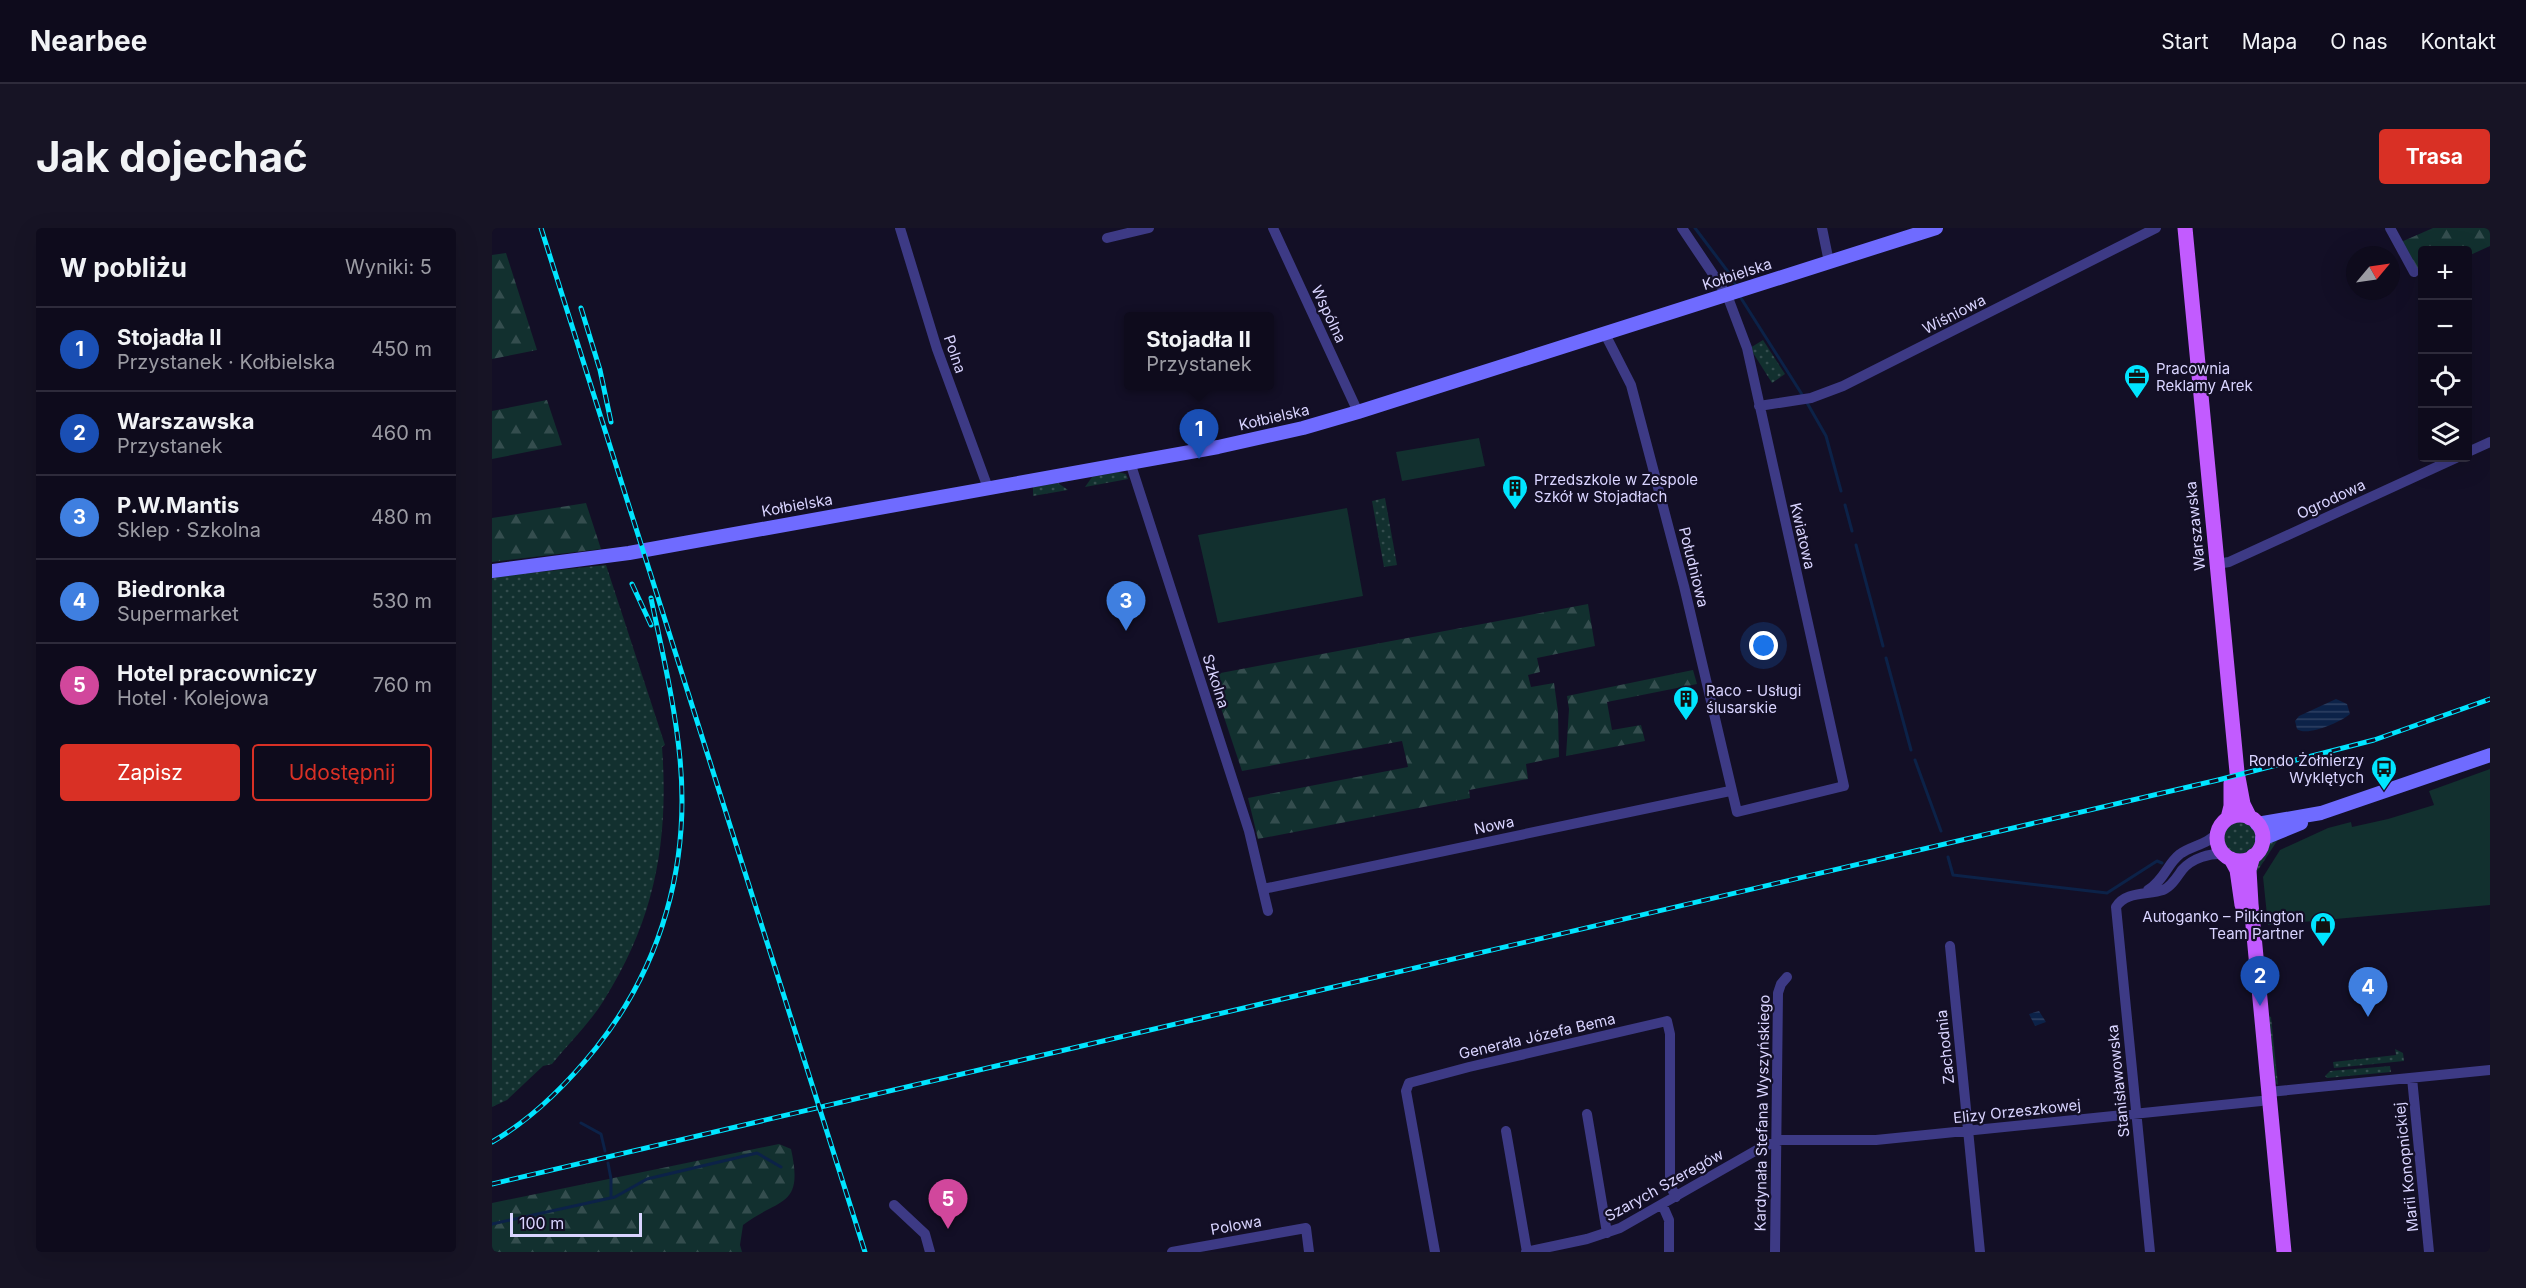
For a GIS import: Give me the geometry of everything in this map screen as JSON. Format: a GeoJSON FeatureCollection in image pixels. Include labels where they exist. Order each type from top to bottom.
{"type":"FeatureCollection","features":[{"type":"Feature","properties":{"kind":"main road","name":"Warszawska"},"geometry":{"type":"LineString","coordinates":[[2177,228],[2230,783],[2229,818]]}},
{"type":"Feature","properties":{"kind":"main road","name":"Warszawska"},"geometry":{"type":"LineString","coordinates":[[2185,228],[2237,778],[2242,804],[2254,821]]}},
{"type":"Feature","properties":{"kind":"main road"},"geometry":{"type":"LineString","coordinates":[[2228,857],[2241,861],[2258,852],[2262,839],[2254,821],[2238,815],[2229,818],[2218,832],[2218,846],[2237,870],[2284,1252]]}},
{"type":"Feature","properties":{"kind":"main road"},"geometry":{"type":"LineString","coordinates":[[2253,856],[2249,870],[2251,904],[2277,1252]]}},
{"type":"Feature","properties":{"kind":"street","name":"Polna"},"geometry":{"type":"LineString","coordinates":[[900,228],[937,349],[988,488]]}},
{"type":"Feature","properties":{"kind":"street"},"geometry":{"type":"LineString","coordinates":[[1107,238],[1149,228]]}},
{"type":"Feature","properties":{"kind":"street","name":"Wspólna"},"geometry":{"type":"LineString","coordinates":[[1273,228],[1358,412]]}},
{"type":"Feature","properties":{"kind":"street","name":"Kwiatowa"},"geometry":{"type":"LineString","coordinates":[[1682,228],[1734,292],[1844,786],[1737,812]]}},
{"type":"Feature","properties":{"kind":"street"},"geometry":{"type":"LineString","coordinates":[[1822,228],[1829,262]]}},
{"type":"Feature","properties":{"kind":"street","name":"Kołbielska"},"geometry":{"type":"LineString","coordinates":[[492,571],[629,553],[1249,441],[1358,412],[1936,228]]}},
{"type":"Feature","properties":{"kind":"street","name":"Wiśniowa"},"geometry":{"type":"LineString","coordinates":[[1759,406],[1790,399],[1806,399],[1894,362],[2156,228]]}},
{"type":"Feature","properties":{"kind":"street"},"geometry":{"type":"LineString","coordinates":[[2390,228],[2414,272]]}},
{"type":"Feature","properties":{"kind":"street","name":"Południowa"},"geometry":{"type":"LineString","coordinates":[[1605,334],[1631,385],[1683,586],[1737,812]]}},
{"type":"Feature","properties":{"kind":"street"},"geometry":{"type":"LineString","coordinates":[[2472,450],[2490,442]]}},
{"type":"Feature","properties":{"kind":"street","name":"Szkolna"},"geometry":{"type":"LineString","coordinates":[[1130,462],[1249,831],[1268,911]]}},
{"type":"Feature","properties":{"kind":"street","name":"Ogrodowa"},"geometry":{"type":"LineString","coordinates":[[2217,564],[2229,562],[2447,462]]}},
{"type":"Feature","properties":{"kind":"street"},"geometry":{"type":"LineString","coordinates":[[2254,821],[2321,813],[2490,755]]}},
{"type":"Feature","properties":{"kind":"street","name":"Nowa"},"geometry":{"type":"LineString","coordinates":[[1263,889],[1731,791]]}},
{"type":"Feature","properties":{"kind":"street"},"geometry":{"type":"LineString","coordinates":[[2262,839],[2316,818],[2321,813]]}},
{"type":"Feature","properties":{"kind":"street"},"geometry":{"type":"LineString","coordinates":[[2146,892],[2159,883],[2178,856],[2208,842],[2218,832]]}},
{"type":"Feature","properties":{"kind":"street"},"geometry":{"type":"LineString","coordinates":[[2146,892],[2164,889],[2187,865],[2196,860],[2217,854],[2228,857]]}},
{"type":"Feature","properties":{"kind":"street","name":"Stanisławowska"},"geometry":{"type":"LineString","coordinates":[[2146,892],[2121,899],[2116,907],[2150,1252]]}},
{"type":"Feature","properties":{"kind":"street","name":"Zachodnia"},"geometry":{"type":"LineString","coordinates":[[1950,946],[1980,1252]]}},
{"type":"Feature","properties":{"kind":"street","name":"Kardynała Stefana Wyszyńskiego"},"geometry":{"type":"LineString","coordinates":[[1775,1252],[1778,993],[1787,977]]}},
{"type":"Feature","properties":{"kind":"street","name":"Generała Józefa Bema"},"geometry":{"type":"LineString","coordinates":[[1435,1252],[1407,1098],[1406,1091],[1409,1083],[1458,1069],[1667,1021],[1670,1034],[1670,1185],[1676,1197]]}},
{"type":"Feature","properties":{"kind":"street","name":"Elizy Orzeszkowej"},"geometry":{"type":"LineString","coordinates":[[1776,1142],[1781,1140],[1875,1140],[2137,1115],[2266,1092],[2490,1070]]}},
{"type":"Feature","properties":{"kind":"street","name":"Marii Konopnickiej"},"geometry":{"type":"LineString","coordinates":[[2412,1078],[2429,1252]]}},
{"type":"Feature","properties":{"kind":"street"},"geometry":{"type":"LineString","coordinates":[[1587,1114],[1607,1233]]}},
{"type":"Feature","properties":{"kind":"street"},"geometry":{"type":"LineString","coordinates":[[1506,1131],[1526,1252]]}},
{"type":"Feature","properties":{"kind":"street","name":"Szarych Szeregów"},"geometry":{"type":"LineString","coordinates":[[1526,1252],[1607,1233],[1676,1197],[1762,1147],[1776,1142]]}},
{"type":"Feature","properties":{"kind":"street"},"geometry":{"type":"LineString","coordinates":[[1662,1204],[1669,1220],[1669,1252]]}},
{"type":"Feature","properties":{"kind":"street"},"geometry":{"type":"LineString","coordinates":[[894,1205],[925,1234],[930,1252]]}},
{"type":"Feature","properties":{"kind":"street","name":"Polowa"},"geometry":{"type":"LineString","coordinates":[[1172,1252],[1306,1228],[1308,1252]]}},
{"type":"Feature","properties":{"kind":"green space"},"geometry":{"type":"Polygon","coordinates":[[[2433,228],[2490,228],[2490,246],[2472,254],[2472,246],[2418,246],[2418,271],[2401,242],[2433,228]]]}},
{"type":"Feature","properties":{"kind":"green space"},"geometry":{"type":"Polygon","coordinates":[[[506,253],[537,350],[492,359],[492,255],[506,253]]]}},
{"type":"Feature","properties":{"kind":"green space"},"geometry":{"type":"Polygon","coordinates":[[[1763,340],[1785,374],[1772,383],[1750,348],[1763,340]]]}},
{"type":"Feature","properties":{"kind":"green space"},"geometry":{"type":"Polygon","coordinates":[[[547,400],[562,445],[492,459],[492,411],[547,400]]]}},
{"type":"Feature","properties":{"kind":"green space"},"geometry":{"type":"Polygon","coordinates":[[[1479,438],[1485,466],[1402,481],[1396,452],[1479,438]]]}},
{"type":"Feature","properties":{"kind":"green space"},"geometry":{"type":"Polygon","coordinates":[[[1118,472],[1126,474],[1128,479],[1085,487],[1092,477],[1118,472]]]}},
{"type":"Feature","properties":{"kind":"green space"},"geometry":{"type":"Polygon","coordinates":[[[1058,483],[1068,490],[1033,496],[1033,487],[1058,483]]]}},
{"type":"Feature","properties":{"kind":"green space"},"geometry":{"type":"Polygon","coordinates":[[[1385,498],[1397,565],[1384,567],[1372,501],[1385,498]]]}},
{"type":"Feature","properties":{"kind":"green space"},"geometry":{"type":"Polygon","coordinates":[[[586,503],[601,549],[492,562],[492,518],[586,503]]]}},
{"type":"Feature","properties":{"kind":"green space"},"geometry":{"type":"Polygon","coordinates":[[[1347,508],[1363,596],[1218,623],[1198,535],[1347,508]]]}},
{"type":"Feature","properties":{"kind":"green space"},"geometry":{"type":"Polygon","coordinates":[[[606,565],[665,745],[662,747],[663,815],[655,878],[636,940],[621,970],[586,1025],[552,1064],[543,1066],[507,1100],[492,1107],[492,577],[606,565]]]}},
{"type":"Feature","properties":{"kind":"green space"},"geometry":{"type":"Polygon","coordinates":[[[1588,604],[1595,646],[1537,658],[1540,672],[1528,675],[1531,687],[1554,683],[1558,712],[1559,757],[1526,764],[1528,779],[1469,790],[1470,798],[1258,839],[1248,798],[1408,767],[1402,741],[1242,771],[1210,675],[1588,604]]]}},
{"type":"Feature","properties":{"kind":"green space"},"geometry":{"type":"Polygon","coordinates":[[[1693,670],[1697,684],[1607,702],[1612,730],[1641,725],[1645,741],[1566,756],[1569,709],[1567,696],[1693,670]]]}},
{"type":"Feature","properties":{"kind":"green space"},"geometry":{"type":"Polygon","coordinates":[[[2490,769],[2490,905],[2268,925],[2263,877],[2280,850],[2328,828],[2351,822],[2352,827],[2434,805],[2429,791],[2490,769]]]}},
{"type":"Feature","properties":{"kind":"green space"},"geometry":{"type":"Polygon","coordinates":[[[2240,820],[2253,825],[2258,838],[2253,851],[2240,856],[2227,851],[2222,838],[2227,825],[2240,820]]]}},
{"type":"Feature","properties":{"kind":"green space"},"geometry":{"type":"Polygon","coordinates":[[[2279,838],[2256,873],[2254,868],[2264,850],[2279,838]]]}},
{"type":"Feature","properties":{"kind":"green space"},"geometry":{"type":"Polygon","coordinates":[[[2268,1016],[2271,1017],[2278,1085],[2275,1083],[2268,1016]]]}},
{"type":"Feature","properties":{"kind":"green space"},"geometry":{"type":"Polygon","coordinates":[[[2395,1049],[2403,1053],[2404,1061],[2334,1068],[2333,1062],[2396,1055],[2395,1049]]]}},
{"type":"Feature","properties":{"kind":"green space"},"geometry":{"type":"Polygon","coordinates":[[[2390,1066],[2391,1072],[2327,1078],[2325,1076],[2330,1071],[2390,1066]]]}},
{"type":"Feature","properties":{"kind":"green space"},"geometry":{"type":"Polygon","coordinates":[[[779,1144],[791,1149],[794,1182],[791,1192],[786,1199],[743,1225],[740,1245],[742,1252],[492,1252],[492,1203],[779,1144]]]}},
{"type":"Feature","properties":{"kind":"water"},"geometry":{"type":"Polygon","coordinates":[[[2336,699],[2347,704],[2350,714],[2316,730],[2297,729],[2295,721],[2299,716],[2336,699]]]}},
{"type":"Feature","properties":{"kind":"water"},"geometry":{"type":"Polygon","coordinates":[[[2039,1011],[2046,1022],[2035,1026],[2029,1014],[2039,1011]]]}},
{"type":"Feature","properties":{"kind":"waterway"},"geometry":{"type":"LineString","coordinates":[[1695,228],[1732,277],[1737,288]]}},
{"type":"Feature","properties":{"kind":"waterway"},"geometry":{"type":"LineString","coordinates":[[1739,295],[1803,396]]}},
{"type":"Feature","properties":{"kind":"waterway"},"geometry":{"type":"LineString","coordinates":[[1806,401],[1826,436],[1841,491]]}},
{"type":"Feature","properties":{"kind":"waterway"},"geometry":{"type":"LineString","coordinates":[[1845,505],[1852,531]]}},
{"type":"Feature","properties":{"kind":"waterway"},"geometry":{"type":"LineString","coordinates":[[1856,545],[1883,646]]}},
{"type":"Feature","properties":{"kind":"waterway"},"geometry":{"type":"LineString","coordinates":[[1886,658],[1911,750]]}},
{"type":"Feature","properties":{"kind":"waterway"},"geometry":{"type":"LineString","coordinates":[[1915,760],[1941,831]]}},
{"type":"Feature","properties":{"kind":"waterway"},"geometry":{"type":"LineString","coordinates":[[1948,857],[1953,875],[2107,893],[2157,861],[2162,863]]}},
{"type":"Feature","properties":{"kind":"waterway"},"geometry":{"type":"LineString","coordinates":[[581,1123],[601,1134],[605,1151]]}},
{"type":"Feature","properties":{"kind":"waterway"},"geometry":{"type":"LineString","coordinates":[[492,1224],[615,1197],[647,1179],[757,1153],[781,1167]]}},
{"type":"Feature","properties":{"kind":"waterway"},"geometry":{"type":"LineString","coordinates":[[608,1163],[611,1197]]}},
{"type":"Feature","properties":{"kind":"railway"},"geometry":{"type":"LineString","coordinates":[[541,228],[865,1252]]}},
{"type":"Feature","properties":{"kind":"railway"},"geometry":{"type":"LineString","coordinates":[[581,308],[600,370],[611,422]]}},
{"type":"Feature","properties":{"kind":"railway"},"geometry":{"type":"LineString","coordinates":[[632,584],[651,625]]}},
{"type":"Feature","properties":{"kind":"railway"},"geometry":{"type":"LineString","coordinates":[[492,1142],[521,1123],[548,1100],[596,1048],[619,1016],[638,983],[654,948],[666,912],[675,875],[682,798],[675,719],[651,598]]}},
{"type":"Feature","properties":{"kind":"railway"},"geometry":{"type":"LineString","coordinates":[[492,1184],[2218,780],[2374,740],[2490,699]]}},
{"type":"Feature","properties":{"kind":"place","name":"Pracownia Reklamy Arek"},"geometry":{"type":"Point","coordinates":[2137,400]}},
{"type":"Feature","properties":{"kind":"place","name":"Stojadła II"},"geometry":{"type":"Point","coordinates":[1199,459]}},
{"type":"Feature","properties":{"kind":"place","name":"Przedszkole w Zespole Szkół w Stojadłach"},"geometry":{"type":"Point","coordinates":[1515,511]}},
{"type":"Feature","properties":{"kind":"place","name":"P.W.Mantis"},"geometry":{"type":"Point","coordinates":[1126,631]}},
{"type":"Feature","properties":{"kind":"place","name":"Raco - Usługi ślusarskie"},"geometry":{"type":"Point","coordinates":[1686,722]}},
{"type":"Feature","properties":{"kind":"place","name":"Rondo Żołnierzy Wyklętych"},"geometry":{"type":"Point","coordinates":[2384,792]}},
{"type":"Feature","properties":{"kind":"place","name":"Autoganko – Pilkington Team Partner"},"geometry":{"type":"Point","coordinates":[2323,948]}},
{"type":"Feature","properties":{"kind":"place","name":"Warszawska"},"geometry":{"type":"Point","coordinates":[2260,1006]}},
{"type":"Feature","properties":{"kind":"place","name":"Biedronka"},"geometry":{"type":"Point","coordinates":[2368,1017]}},
{"type":"Feature","properties":{"kind":"place","name":"Hotel pracowniczy"},"geometry":{"type":"Point","coordinates":[948,1229]}}]}
